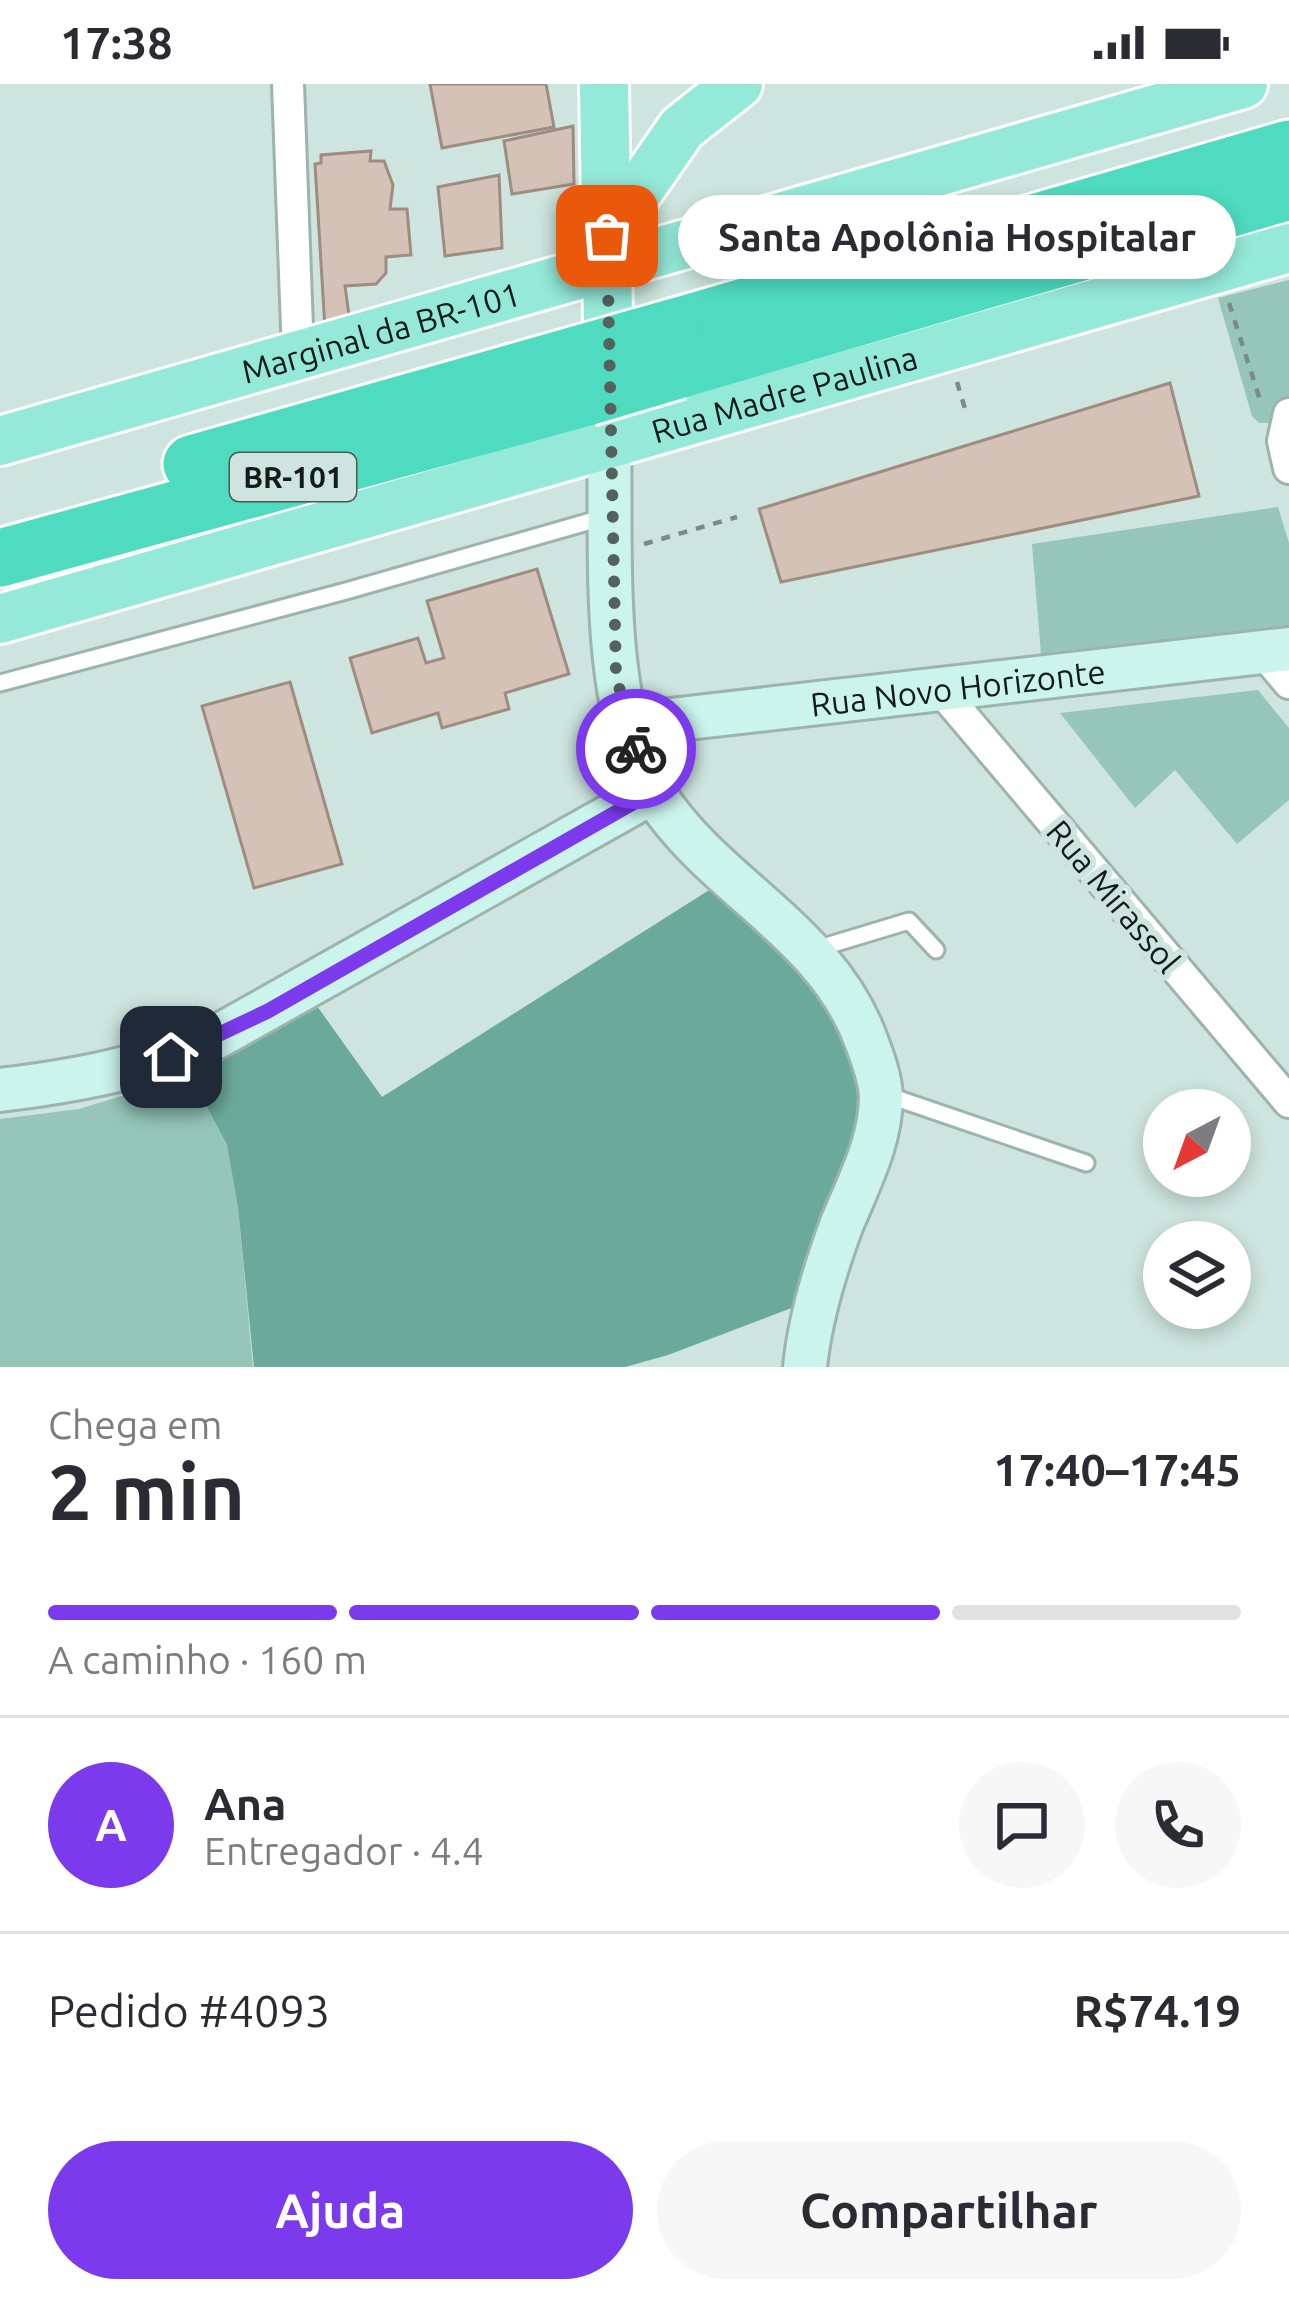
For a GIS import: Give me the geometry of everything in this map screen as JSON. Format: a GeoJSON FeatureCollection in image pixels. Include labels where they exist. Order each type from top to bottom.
{"type":"FeatureCollection","features":[{"type":"Feature","properties":{"kind":"highway","name":"BR-101"},"geometry":{"type":"LineString","coordinates":[[0,558],[596,380],[675,349],[1289,149]]}},
{"type":"Feature","properties":{"kind":"highway","name":"BR-101"},"geometry":{"type":"LineString","coordinates":[[675,349],[1289,190]]}},
{"type":"Feature","properties":{"kind":"highway","name":"BR-101"},"geometry":{"type":"LineString","coordinates":[[0,519],[596,380]]}},
{"type":"Feature","properties":{"kind":"main road"},"geometry":{"type":"LineString","coordinates":[[608,251],[682,128],[738,84]]}},
{"type":"Feature","properties":{"kind":"main road","name":"Marginal da BR-101"},"geometry":{"type":"LineString","coordinates":[[0,441],[553,281],[608,251],[1243,84]]}},
{"type":"Feature","properties":{"kind":"main road"},"geometry":{"type":"LineString","coordinates":[[604,89],[646,127],[682,128]]}},
{"type":"Feature","properties":{"kind":"main road"},"geometry":{"type":"LineString","coordinates":[[596,380],[608,251],[604,89]]}},
{"type":"Feature","properties":{"kind":"main road","name":"Rua Madre Paulina"},"geometry":{"type":"LineString","coordinates":[[0,619],[596,380],[1218,269],[1289,248]]}},
{"type":"Feature","properties":{"kind":"main road"},"geometry":{"type":"LineString","coordinates":[[553,281],[575,290],[596,380],[611,535],[616,676],[627,725],[652,792],[841,988],[860,1022],[881,1093],[878,1130],[825,1269],[805,1367]]}},
{"type":"Feature","properties":{"kind":"main road","name":"Rua Novo Horizonte"},"geometry":{"type":"LineString","coordinates":[[627,725],[940,689],[1280,662]]}},
{"type":"Feature","properties":{"kind":"main road"},"geometry":{"type":"LineString","coordinates":[[0,1090],[100,1076],[171,1057],[215,1038],[652,792]]}},
{"type":"Feature","properties":{"kind":"street"},"geometry":{"type":"LineString","coordinates":[[288,84],[298,355]]}},
{"type":"Feature","properties":{"kind":"street"},"geometry":{"type":"LineString","coordinates":[[1278,417],[1284,424],[1289,469]]}},
{"type":"Feature","properties":{"kind":"street","name":"Rua Mirassol"},"geometry":{"type":"LineString","coordinates":[[940,689],[1289,1102]]}},
{"type":"Feature","properties":{"kind":"lane"},"geometry":{"type":"LineString","coordinates":[[0,683],[346,591],[611,535]]}},
{"type":"Feature","properties":{"kind":"lane"},"geometry":{"type":"LineString","coordinates":[[810,951],[909,921],[936,950]]}},
{"type":"Feature","properties":{"kind":"lane"},"geometry":{"type":"LineString","coordinates":[[881,1093],[1086,1163]]}},
{"type":"Feature","properties":{"kind":"path"},"geometry":{"type":"LineString","coordinates":[[1218,269],[1278,417]]}},
{"type":"Feature","properties":{"kind":"path"},"geometry":{"type":"LineString","coordinates":[[611,535],[736,517]]}},
{"type":"Feature","properties":{"kind":"green space"},"geometry":{"type":"Polygon","coordinates":[[[1289,280],[1289,400],[1269,423],[1259,423],[1252,416],[1218,298],[1289,280]]]}},
{"type":"Feature","properties":{"kind":"green space"},"geometry":{"type":"Polygon","coordinates":[[[1278,507],[1289,543],[1289,632],[1042,666],[1032,544],[1278,507]]]}},
{"type":"Feature","properties":{"kind":"green space"},"geometry":{"type":"Polygon","coordinates":[[[1258,690],[1289,728],[1289,800],[1237,844],[1175,770],[1135,808],[1060,713],[1258,690]]]}},
{"type":"Feature","properties":{"kind":"green space"},"geometry":{"type":"Polygon","coordinates":[[[714,887],[808,978],[843,1034],[864,1105],[861,1142],[794,1307],[625,1367],[254,1367],[227,1145],[190,1075],[317,1006],[382,1097],[714,887]]]}},
{"type":"Feature","properties":{"kind":"green space"},"geometry":{"type":"Polygon","coordinates":[[[190,1075],[227,1145],[253,1367],[0,1367],[0,1119],[79,1109],[190,1075]]]}},
{"type":"Feature","properties":{"kind":"building"},"geometry":{"type":"Polygon","coordinates":[[[430,84],[546,84],[554,127],[442,148],[430,84]]]}},
{"type":"Feature","properties":{"kind":"building"},"geometry":{"type":"Polygon","coordinates":[[[573,126],[574,184],[512,194],[504,141],[573,126]]]}},
{"type":"Feature","properties":{"kind":"building"},"geometry":{"type":"Polygon","coordinates":[[[371,151],[370,161],[384,161],[393,185],[390,209],[407,209],[411,255],[386,257],[386,273],[376,284],[345,286],[350,323],[325,329],[315,164],[321,163],[321,155],[371,151]]]}},
{"type":"Feature","properties":{"kind":"building"},"geometry":{"type":"Polygon","coordinates":[[[499,175],[502,248],[445,256],[438,187],[499,175]]]}},
{"type":"Feature","properties":{"kind":"building"},"geometry":{"type":"Polygon","coordinates":[[[1170,383],[1199,496],[781,582],[759,509],[1170,383]]]}},
{"type":"Feature","properties":{"kind":"building"},"geometry":{"type":"Polygon","coordinates":[[[537,569],[569,674],[505,693],[509,709],[442,728],[438,713],[372,733],[350,658],[418,638],[426,663],[444,658],[427,601],[537,569]]]}},
{"type":"Feature","properties":{"kind":"building"},"geometry":{"type":"Polygon","coordinates":[[[290,682],[342,864],[254,888],[202,706],[290,682]]]}},
{"type":"Feature","properties":{"kind":"way so far"},"geometry":{"type":"LineString","coordinates":[[607,236],[616,676],[636,749]]}},
{"type":"Feature","properties":{"kind":"place","name":"Santa Apolônia Hospitalar"},"geometry":{"type":"Point","coordinates":[607,236]}},
{"type":"Feature","properties":{"kind":"route"},"geometry":{"type":"LineString","coordinates":[[171,1057],[268,1011],[652,792],[636,749]]}}]}
